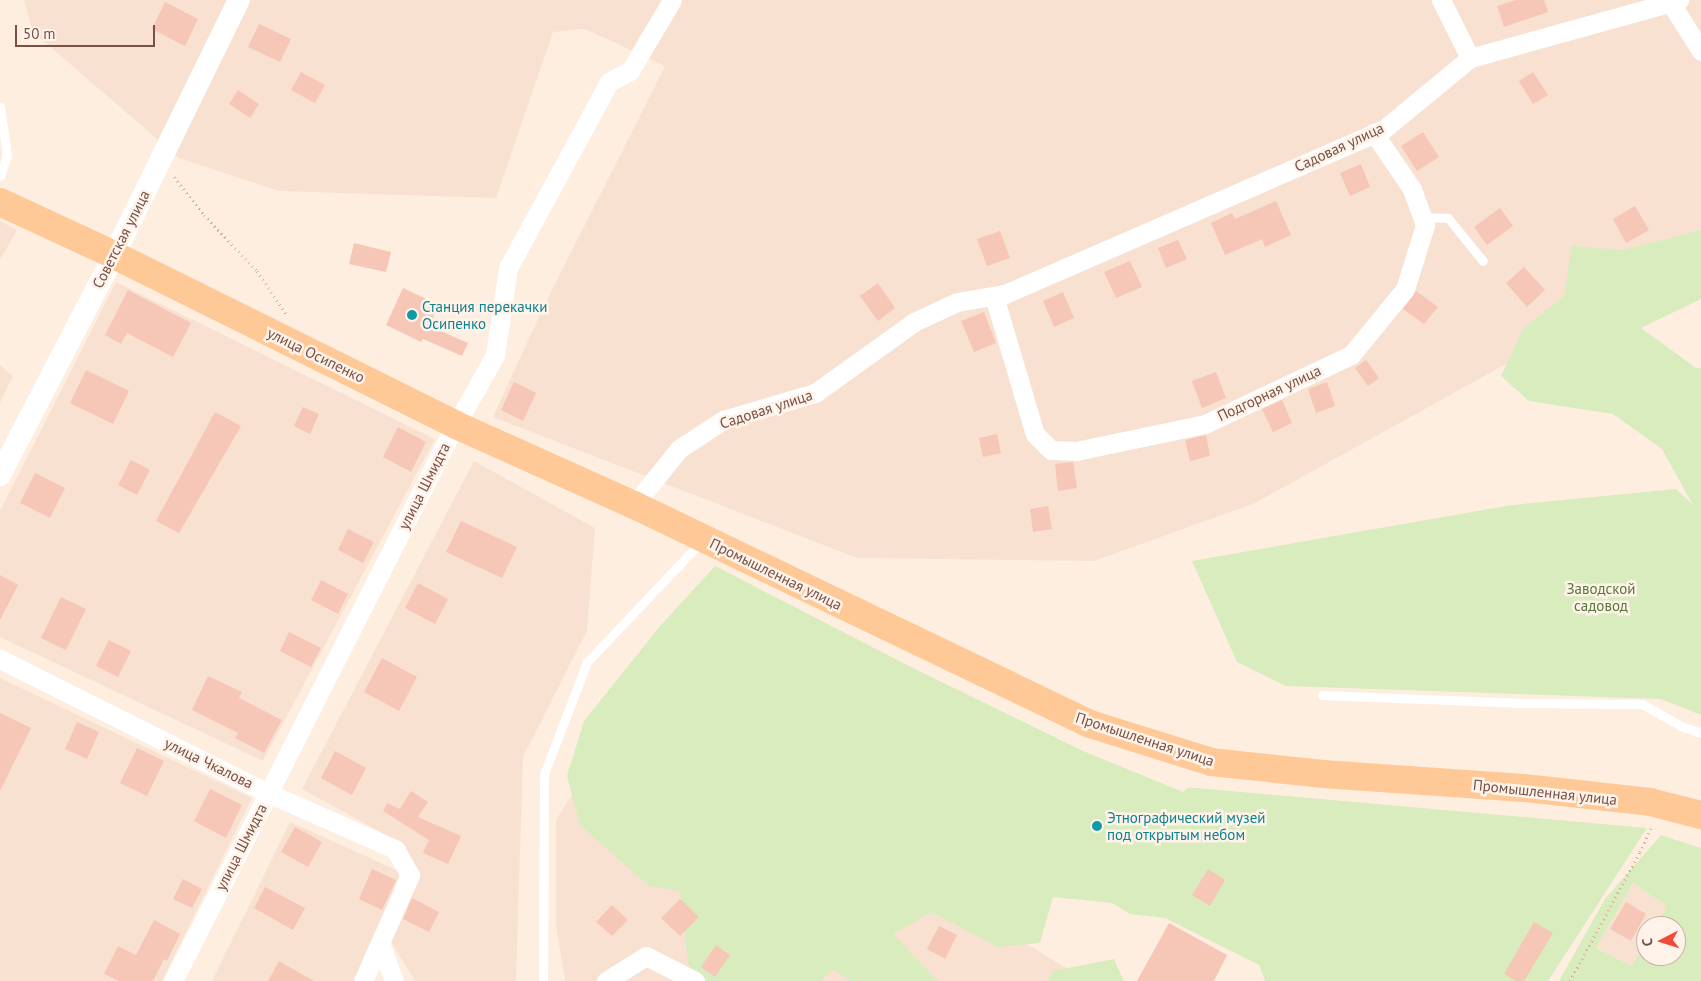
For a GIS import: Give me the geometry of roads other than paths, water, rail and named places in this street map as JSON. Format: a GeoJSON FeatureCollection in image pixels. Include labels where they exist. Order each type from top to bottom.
{"type":"FeatureCollection","features":[{"type":"Feature","properties":{"kind":"main road","name":"улица Осипенко"},"geometry":{"type":"LineString","coordinates":[[0,202],[114,255],[456,425],[634,505]]}},
{"type":"Feature","properties":{"kind":"main road","name":"Промышленная улица"},"geometry":{"type":"LineString","coordinates":[[634,505],[1090,724],[1211,762],[1323,774],[1524,788],[1661,805],[1701,815]]}},
{"type":"Feature","properties":{"kind":"street","name":"Советская улица"},"geometry":{"type":"LineString","coordinates":[[0,475],[114,255],[239,0]]}},
{"type":"Feature","properties":{"kind":"street","name":"улица Шмидта"},"geometry":{"type":"LineString","coordinates":[[173,981],[456,425],[495,355],[508,268],[609,82],[630,71],[672,0]]}},
{"type":"Feature","properties":{"kind":"street"},"geometry":{"type":"LineString","coordinates":[[1441,0],[1470,58]]}},
{"type":"Feature","properties":{"kind":"street"},"geometry":{"type":"LineString","coordinates":[[1674,1],[1701,51]]}},
{"type":"Feature","properties":{"kind":"street","name":"Садовая улица"},"geometry":{"type":"LineString","coordinates":[[634,505],[679,449],[723,420],[815,394],[914,322],[957,302],[1005,294],[1384,129],[1470,58],[1674,1]]}},
{"type":"Feature","properties":{"kind":"street","name":"Подгорная улица"},"geometry":{"type":"LineString","coordinates":[[994,296],[1034,434],[1051,450],[1076,451],[1205,424],[1350,355],[1405,289],[1425,226],[1412,189],[1374,133]]}},
{"type":"Feature","properties":{"kind":"street","name":"улица Чкалова"},"geometry":{"type":"LineString","coordinates":[[0,659],[268,793],[395,850],[410,875],[380,943]]}},
{"type":"Feature","properties":{"kind":"street"},"geometry":{"type":"LineString","coordinates":[[363,981],[380,943]]}},
{"type":"Feature","properties":{"kind":"street"},"geometry":{"type":"LineString","coordinates":[[380,943],[394,981]]}},
{"type":"Feature","properties":{"kind":"street"},"geometry":{"type":"LineString","coordinates":[[606,981],[646,956],[694,981]]}},
{"type":"Feature","properties":{"kind":"lane"},"geometry":{"type":"LineString","coordinates":[[0,107],[7,155],[0,176]]}},
{"type":"Feature","properties":{"kind":"lane"},"geometry":{"type":"LineString","coordinates":[[1421,216],[1448,218],[1483,261]]}},
{"type":"Feature","properties":{"kind":"lane"},"geometry":{"type":"LineString","coordinates":[[543,981],[544,774],[587,662],[704,539]]}},
{"type":"Feature","properties":{"kind":"lane"},"geometry":{"type":"LineString","coordinates":[[1322,695],[1517,703],[1642,704],[1683,727],[1701,733]]}},
{"type":"Feature","properties":{"kind":"place","name":"Станция перекачки Осипенко"},"geometry":{"type":"Point","coordinates":[412,315]}},
{"type":"Feature","properties":{"kind":"place","name":"Этнографический музей под открытым небом"},"geometry":{"type":"Point","coordinates":[1097,826]}},
{"type":"Feature","properties":{"kind":"park label","name":"Заводской садовод"},"geometry":{"type":"Point","coordinates":[1601,596]}}]}
